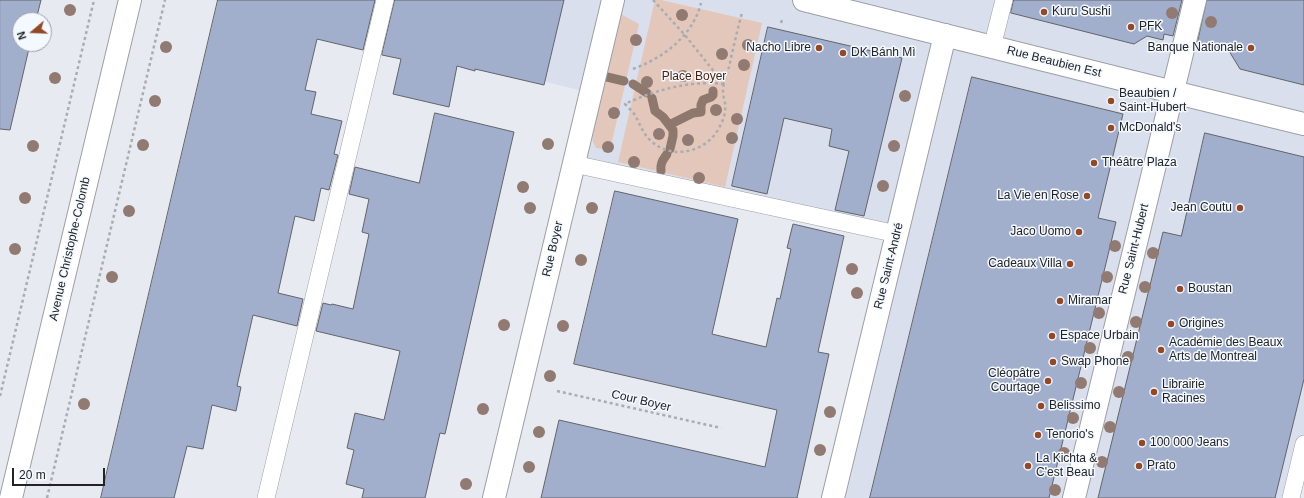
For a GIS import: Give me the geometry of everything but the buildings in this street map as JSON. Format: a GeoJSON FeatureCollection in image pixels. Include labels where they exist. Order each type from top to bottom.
{"type":"FeatureCollection","features":[{"type":"Feature","properties":{"kind":"street","name":"Avenue Christophe-Colomb"},"geometry":{"type":"LineString","coordinates":[[11,498],[130,0]]}},
{"type":"Feature","properties":{"kind":"street","name":"Rue Boyer"},"geometry":{"type":"LineString","coordinates":[[494,498],[613,0]]}},
{"type":"Feature","properties":{"kind":"street","name":"Rue Saint-Hubert"},"geometry":{"type":"LineString","coordinates":[[1074,498],[1195,0]]}},
{"type":"Feature","properties":{"kind":"street","name":"Rue Beaubien Est"},"geometry":{"type":"LineString","coordinates":[[811,1],[1304,124]]}},
{"type":"Feature","properties":{"kind":"street","name":"Rue Saint-André"},"geometry":{"type":"LineString","coordinates":[[833,498],[945,35]]}},
{"type":"Feature","properties":{"kind":"lane"},"geometry":{"type":"LineString","coordinates":[[266,498],[385,0]]}},
{"type":"Feature","properties":{"kind":"lane"},"geometry":{"type":"LineString","coordinates":[[992,47],[1004,0]]}},
{"type":"Feature","properties":{"kind":"lane"},"geometry":{"type":"LineString","coordinates":[[574,164],[897,234]]}},
{"type":"Feature","properties":{"kind":"lane"},"geometry":{"type":"LineString","coordinates":[[1291,498],[1304,444]]}},
{"type":"Feature","properties":{"kind":"path"},"geometry":{"type":"LineString","coordinates":[[0,396],[94,0]]}},
{"type":"Feature","properties":{"kind":"path"},"geometry":{"type":"LineString","coordinates":[[47,498],[165,0]]}},
{"type":"Feature","properties":{"kind":"path"},"geometry":{"type":"LineString","coordinates":[[653,0],[684,34],[724,84]]}},
{"type":"Feature","properties":{"kind":"path"},"geometry":{"type":"LineString","coordinates":[[633,69],[655,60],[674,45],[694,22],[701,3]]}},
{"type":"Feature","properties":{"kind":"path"},"geometry":{"type":"LineString","coordinates":[[724,84],[705,83],[678,87],[640,97],[625,104],[634,114],[643,132],[655,144],[669,150],[679,152],[690,151],[701,147],[710,141],[715,136],[725,116],[723,91],[724,84],[742,14]]}},
{"type":"Feature","properties":{"kind":"path","name":"Cour Boyer"},"geometry":{"type":"LineString","coordinates":[[557,391],[721,428]]}},
{"type":"Feature","properties":{"kind":"shaded area"},"geometry":{"type":"Polygon","coordinates":[[[213,0],[1304,0],[1304,444],[1291,498],[829,498],[890,234],[574,164],[591,93],[213,0]]]}},
{"type":"Feature","properties":{"kind":"green space","name":"Place Boyer"},"geometry":{"type":"Polygon","coordinates":[[[655,0],[661,0],[762,23],[725,187],[618,162],[655,0]]]}},
{"type":"Feature","properties":{"kind":"green space"},"geometry":{"type":"Polygon","coordinates":[[[619,13],[639,24],[610,150],[596,148],[593,142],[591,130],[619,13]]]}},
{"type":"Feature","properties":{"kind":"waterway"},"geometry":{"type":"LineString","coordinates":[[607,77],[624,81]]}},
{"type":"Feature","properties":{"kind":"waterway"},"geometry":{"type":"LineString","coordinates":[[633,84],[647,93]]}},
{"type":"Feature","properties":{"kind":"waterway"},"geometry":{"type":"LineString","coordinates":[[669,125],[693,113],[701,112],[703,100],[711,97],[713,95],[713,91]]}},
{"type":"Feature","properties":{"kind":"waterway"},"geometry":{"type":"LineString","coordinates":[[652,98],[655,111],[663,117],[673,130],[670,149]]}},
{"type":"Feature","properties":{"kind":"waterway"},"geometry":{"type":"LineString","coordinates":[[661,171],[661,164],[667,154]]}},
{"type":"Feature","properties":{"kind":"place","name":"Kuru Sushi"},"geometry":{"type":"Point","coordinates":[1044,12]}},
{"type":"Feature","properties":{"kind":"place","name":"PFK"},"geometry":{"type":"Point","coordinates":[1131,27]}},
{"type":"Feature","properties":{"kind":"place","name":"Nacho Libre"},"geometry":{"type":"Point","coordinates":[819,48]}},
{"type":"Feature","properties":{"kind":"place","name":"Banque Nationale"},"geometry":{"type":"Point","coordinates":[1251,48]}},
{"type":"Feature","properties":{"kind":"place","name":"DK Bánh Mì"},"geometry":{"type":"Point","coordinates":[843,53]}},
{"type":"Feature","properties":{"kind":"place","name":"Beaubien / Saint-Hubert"},"geometry":{"type":"Point","coordinates":[1111,101]}},
{"type":"Feature","properties":{"kind":"place","name":"McDonald's"},"geometry":{"type":"Point","coordinates":[1111,128]}},
{"type":"Feature","properties":{"kind":"place","name":"Théâtre Plaza"},"geometry":{"type":"Point","coordinates":[1094,163]}},
{"type":"Feature","properties":{"kind":"place","name":"La Vie en Rose"},"geometry":{"type":"Point","coordinates":[1087,196]}},
{"type":"Feature","properties":{"kind":"place","name":"Jean Coutu"},"geometry":{"type":"Point","coordinates":[1240,208]}},
{"type":"Feature","properties":{"kind":"place","name":"Jaco Uomo"},"geometry":{"type":"Point","coordinates":[1079,232]}},
{"type":"Feature","properties":{"kind":"place","name":"Cadeaux Villa"},"geometry":{"type":"Point","coordinates":[1070,264]}},
{"type":"Feature","properties":{"kind":"place","name":"Boustan"},"geometry":{"type":"Point","coordinates":[1180,289]}},
{"type":"Feature","properties":{"kind":"place","name":"Miramar"},"geometry":{"type":"Point","coordinates":[1060,301]}},
{"type":"Feature","properties":{"kind":"place","name":"Origines"},"geometry":{"type":"Point","coordinates":[1171,324]}},
{"type":"Feature","properties":{"kind":"place","name":"Espace Urbain"},"geometry":{"type":"Point","coordinates":[1052,336]}},
{"type":"Feature","properties":{"kind":"place","name":"Académie des Beaux Arts de Montreal"},"geometry":{"type":"Point","coordinates":[1161,350]}},
{"type":"Feature","properties":{"kind":"place","name":"Swap Phone"},"geometry":{"type":"Point","coordinates":[1053,362]}},
{"type":"Feature","properties":{"kind":"place","name":"Cléopâtre Courtage"},"geometry":{"type":"Point","coordinates":[1048,381]}},
{"type":"Feature","properties":{"kind":"place","name":"Librairie Racines"},"geometry":{"type":"Point","coordinates":[1154,392]}},
{"type":"Feature","properties":{"kind":"place","name":"Belissimo"},"geometry":{"type":"Point","coordinates":[1041,406]}},
{"type":"Feature","properties":{"kind":"place","name":"Tenorio's"},"geometry":{"type":"Point","coordinates":[1038,435]}},
{"type":"Feature","properties":{"kind":"place","name":"100 000 Jeans"},"geometry":{"type":"Point","coordinates":[1142,443]}},
{"type":"Feature","properties":{"kind":"place","name":"La Kichta & C'est Beau"},"geometry":{"type":"Point","coordinates":[1028,466]}},
{"type":"Feature","properties":{"kind":"place","name":"Prato"},"geometry":{"type":"Point","coordinates":[1139,466]}}]}
